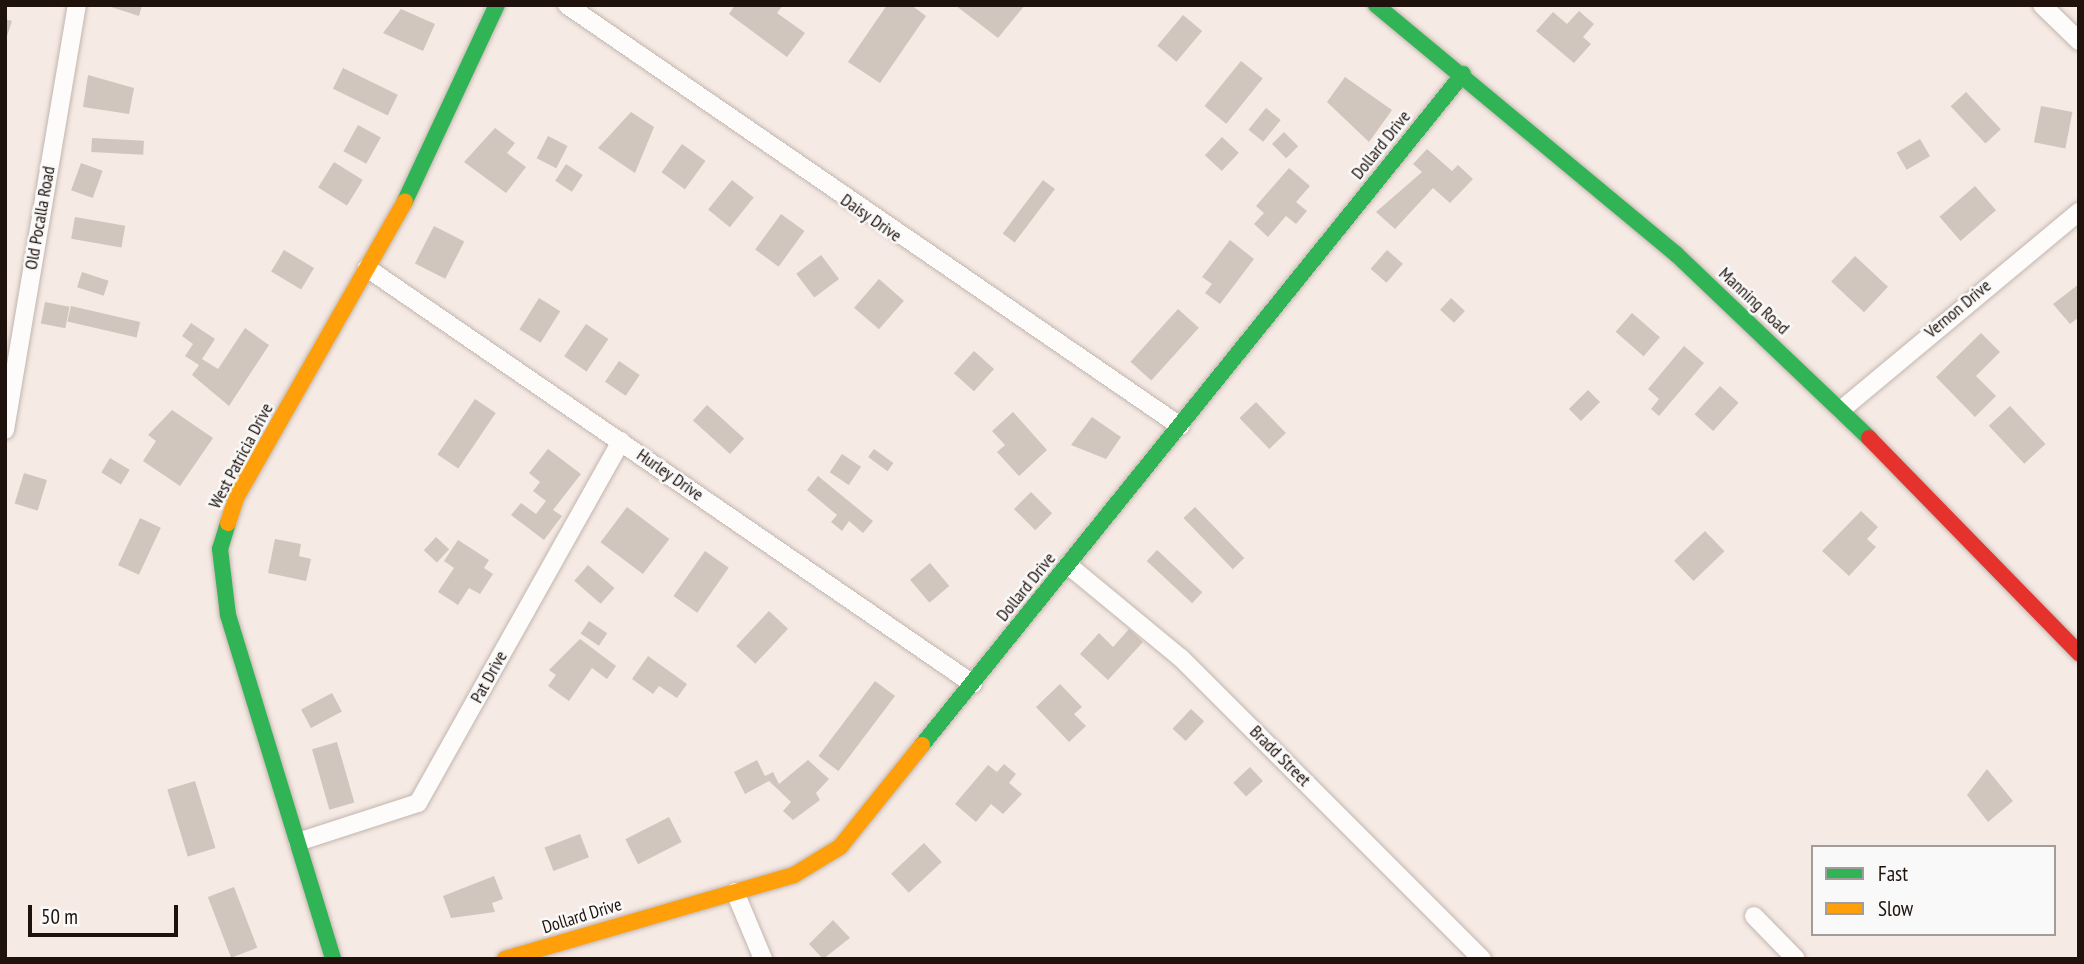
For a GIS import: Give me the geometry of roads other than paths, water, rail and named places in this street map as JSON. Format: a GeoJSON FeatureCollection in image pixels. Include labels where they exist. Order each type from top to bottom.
{"type":"FeatureCollection","features":[{"type":"Feature","properties":{"kind":"street","name":"Old Pocalla Road"},"geometry":{"type":"LineString","coordinates":[[5,430],[77,5]]}},
{"type":"Feature","properties":{"kind":"street","name":"West Patricia Drive"},"geometry":{"type":"LineString","coordinates":[[333,959],[228,615],[220,550],[237,496],[367,268],[451,111],[497,5]]}},
{"type":"Feature","properties":{"kind":"street","name":"Daisy Drive"},"geometry":{"type":"LineString","coordinates":[[568,5],[1180,426]]}},
{"type":"Feature","properties":{"kind":"street","name":"Manning Road"},"geometry":{"type":"LineString","coordinates":[[1376,5],[1463,74],[1676,254],[1841,410],[2079,653]]}},
{"type":"Feature","properties":{"kind":"street"},"geometry":{"type":"LineString","coordinates":[[2042,5],[2079,41]]}},
{"type":"Feature","properties":{"kind":"street","name":"Dollard Drive"},"geometry":{"type":"LineString","coordinates":[[505,959],[794,875],[840,847],[1463,74]]}},
{"type":"Feature","properties":{"kind":"street","name":"Vernon Drive"},"geometry":{"type":"LineString","coordinates":[[1841,410],[2079,212]]}},
{"type":"Feature","properties":{"kind":"street","name":"Hurley Drive"},"geometry":{"type":"LineString","coordinates":[[367,268],[973,684]]}},
{"type":"Feature","properties":{"kind":"street","name":"Pat Drive"},"geometry":{"type":"LineString","coordinates":[[298,842],[418,803],[621,441]]}},
{"type":"Feature","properties":{"kind":"street","name":"Bradd Street"},"geometry":{"type":"LineString","coordinates":[[1068,565],[1181,658],[1385,854],[1482,959]]}},
{"type":"Feature","properties":{"kind":"street"},"geometry":{"type":"LineString","coordinates":[[735,892],[763,959]]}},
{"type":"Feature","properties":{"kind":"street"},"geometry":{"type":"LineString","coordinates":[[1754,916],[1796,959]]}}]}
